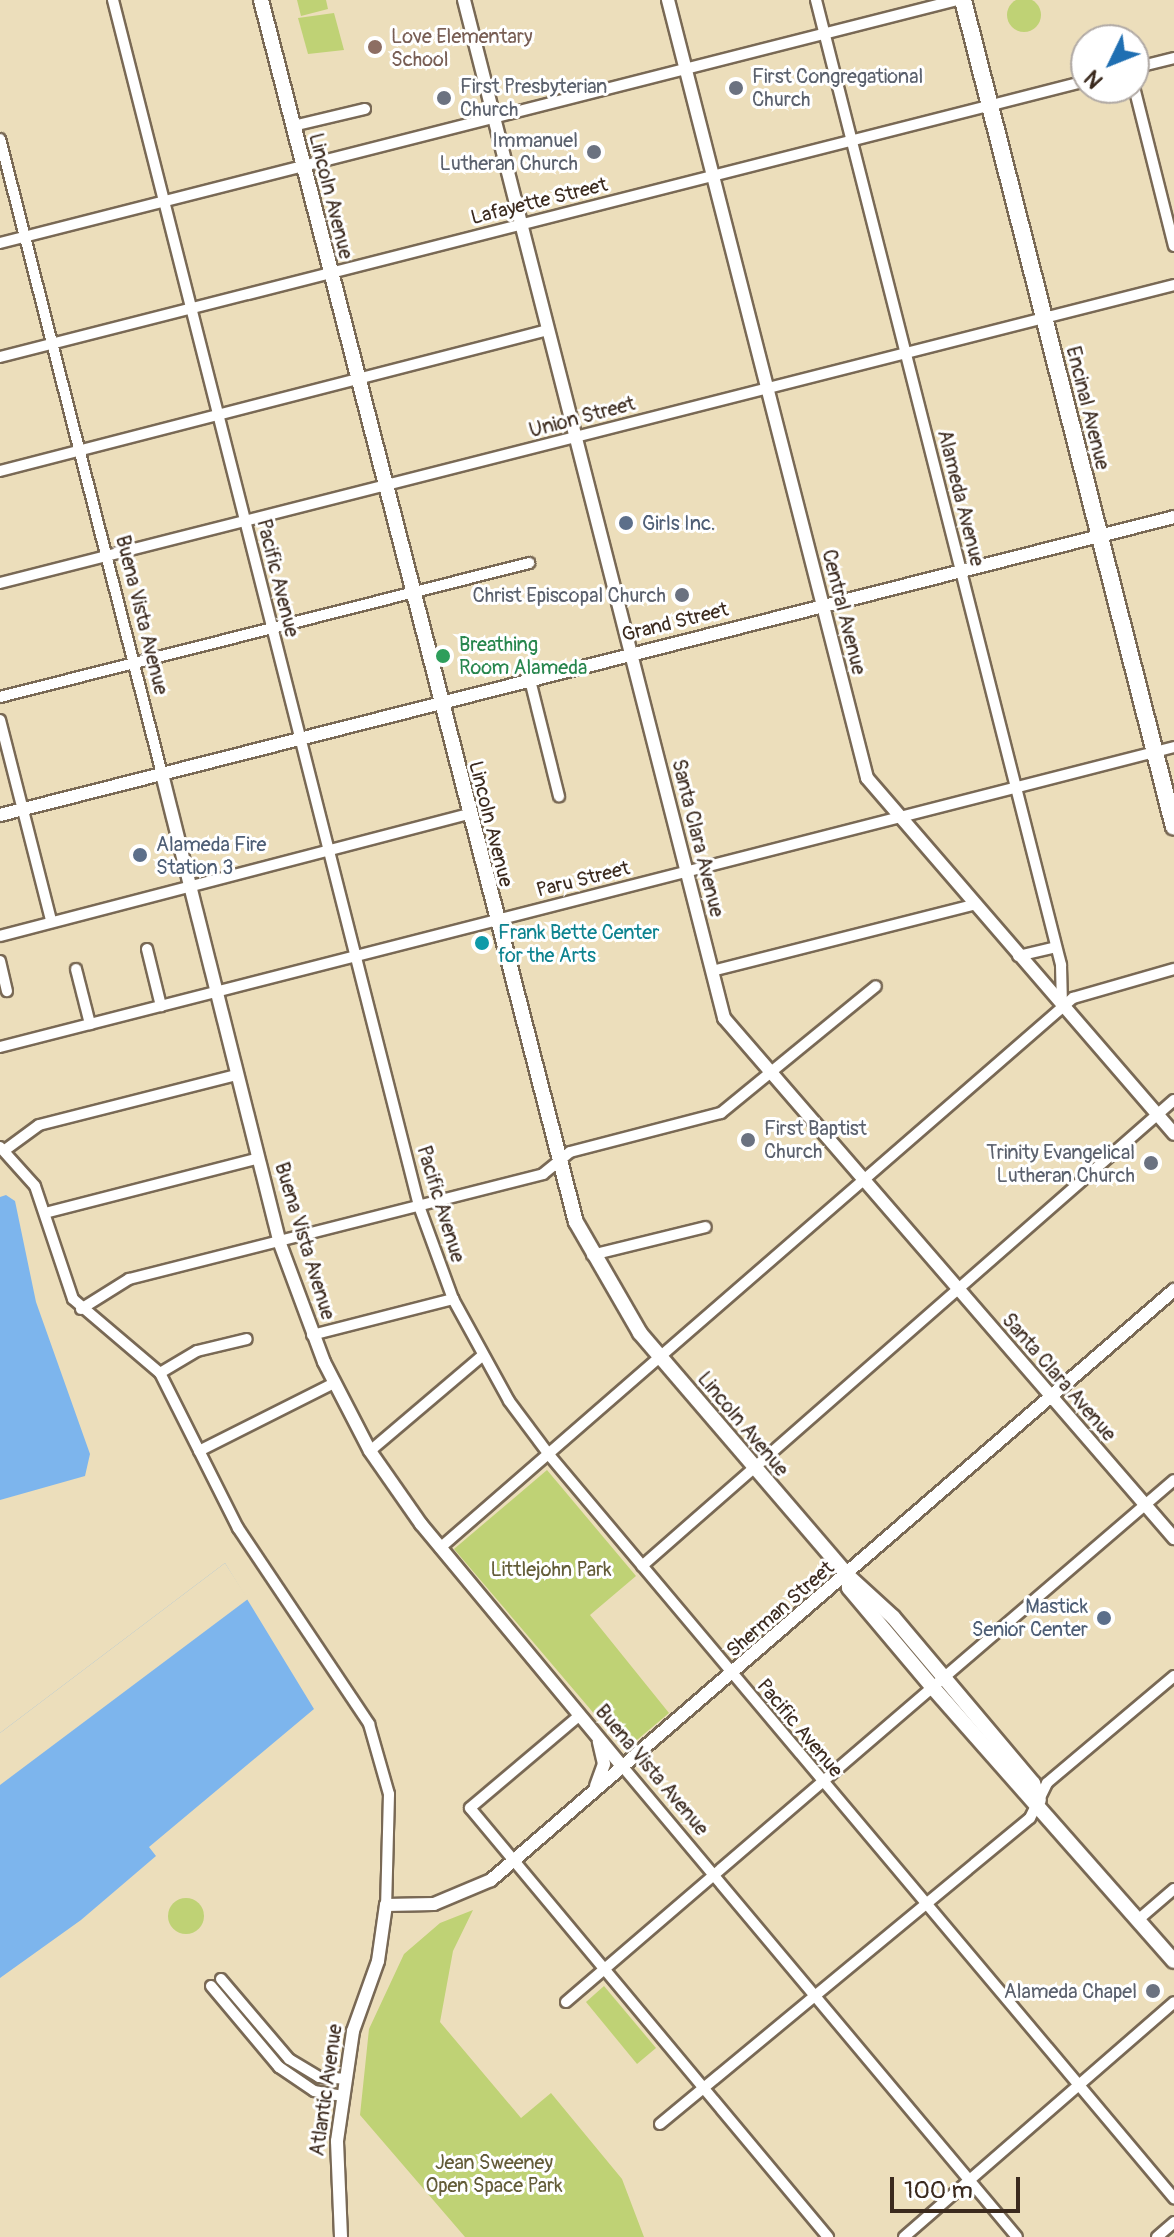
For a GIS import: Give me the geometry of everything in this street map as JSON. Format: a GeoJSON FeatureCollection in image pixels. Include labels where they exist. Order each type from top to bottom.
{"type":"FeatureCollection","features":[{"type":"Feature","properties":{"kind":"main road","name":"Lincoln Avenue"},"geometry":{"type":"LineString","coordinates":[[261,0],[556,1163],[592,1255],[661,1359],[848,1576],[849,1588],[940,1685],[1174,1961]]}},
{"type":"Feature","properties":{"kind":"main road","name":"Encinal Avenue"},"geometry":{"type":"LineString","coordinates":[[960,0],[991,105],[1174,827]]}},
{"type":"Feature","properties":{"kind":"street","name":"Pacific Avenue"},"geometry":{"type":"LineString","coordinates":[[113,0],[419,1206],[453,1299],[482,1356],[550,1456],[1174,2198]]}},
{"type":"Feature","properties":{"kind":"street","name":"Santa Clara Avenue"},"geometry":{"type":"LineString","coordinates":[[464,0],[728,1027],[1174,1538]]}},
{"type":"Feature","properties":{"kind":"street","name":"Central Avenue"},"geometry":{"type":"LineString","coordinates":[[668,0],[867,778],[896,818],[1174,1134]]}},
{"type":"Feature","properties":{"kind":"street","name":"Alameda Avenue"},"geometry":{"type":"LineString","coordinates":[[816,0],[1056,947],[1062,1007]]}},
{"type":"Feature","properties":{"kind":"street"},"geometry":{"type":"LineString","coordinates":[[0,243],[960,0]]}},
{"type":"Feature","properties":{"kind":"street"},"geometry":{"type":"LineString","coordinates":[[1150,64],[1174,58]]}},
{"type":"Feature","properties":{"kind":"street","name":"Lafayette Street"},"geometry":{"type":"LineString","coordinates":[[0,357],[1070,85]]}},
{"type":"Feature","properties":{"kind":"street"},"geometry":{"type":"LineString","coordinates":[[1138,104],[1174,246]]}},
{"type":"Feature","properties":{"kind":"street"},"geometry":{"type":"LineString","coordinates":[[293,126],[365,109]]}},
{"type":"Feature","properties":{"kind":"street","name":"Buena Vista Avenue"},"geometry":{"type":"LineString","coordinates":[[0,139],[279,1241],[312,1335],[334,1383],[370,1451],[440,1548],[1017,2237]]}},
{"type":"Feature","properties":{"kind":"street","name":"Union Street"},"geometry":{"type":"LineString","coordinates":[[0,583],[1174,285]]}},
{"type":"Feature","properties":{"kind":"street"},"geometry":{"type":"LineString","coordinates":[[0,471],[548,330]]}},
{"type":"Feature","properties":{"kind":"street","name":"Grand Street"},"geometry":{"type":"LineString","coordinates":[[0,815],[1174,517]]}},
{"type":"Feature","properties":{"kind":"street"},"geometry":{"type":"LineString","coordinates":[[0,697],[529,563]]}},
{"type":"Feature","properties":{"kind":"street"},"geometry":{"type":"LineString","coordinates":[[530,680],[559,796]]}},
{"type":"Feature","properties":{"kind":"street"},"geometry":{"type":"LineString","coordinates":[[0,720],[51,920]]}},
{"type":"Feature","properties":{"kind":"street","name":"Paru Street"},"geometry":{"type":"LineString","coordinates":[[0,1047],[1174,747]]}},
{"type":"Feature","properties":{"kind":"street"},"geometry":{"type":"LineString","coordinates":[[0,936],[51,920],[468,814]]}},
{"type":"Feature","properties":{"kind":"street"},"geometry":{"type":"LineString","coordinates":[[712,971],[973,905]]}},
{"type":"Feature","properties":{"kind":"street"},"geometry":{"type":"LineString","coordinates":[[1018,956],[1056,947]]}},
{"type":"Feature","properties":{"kind":"street"},"geometry":{"type":"LineString","coordinates":[[147,949],[161,1006]]}},
{"type":"Feature","properties":{"kind":"street"},"geometry":{"type":"LineString","coordinates":[[0,961],[7,991]]}},
{"type":"Feature","properties":{"kind":"street"},"geometry":{"type":"LineString","coordinates":[[76,969],[90,1024]]}},
{"type":"Feature","properties":{"kind":"street"},"geometry":{"type":"LineString","coordinates":[[440,1548],[550,1456],[1062,1007],[1081,993],[1174,969]]}},
{"type":"Feature","properties":{"kind":"street"},"geometry":{"type":"LineString","coordinates":[[81,1309],[114,1284],[543,1174],[570,1152],[721,1113],[876,986]]}},
{"type":"Feature","properties":{"kind":"street"},"geometry":{"type":"LineString","coordinates":[[237,1075],[39,1125],[2,1148],[27,1173],[45,1213],[64,1284],[81,1309],[160,1373],[238,1528],[379,1745],[389,1794],[386,1905]]}},
{"type":"Feature","properties":{"kind":"street"},"geometry":{"type":"LineString","coordinates":[[642,1566],[1174,1100]]}},
{"type":"Feature","properties":{"kind":"street"},"geometry":{"type":"LineString","coordinates":[[45,1213],[259,1158]]}},
{"type":"Feature","properties":{"kind":"street"},"geometry":{"type":"LineString","coordinates":[[592,1255],[706,1227]]}},
{"type":"Feature","properties":{"kind":"street","name":"Sherman Street"},"geometry":{"type":"LineString","coordinates":[[386,1905],[458,1898],[514,1860],[733,1676],[1174,1290]]}},
{"type":"Feature","properties":{"kind":"street"},"geometry":{"type":"LineString","coordinates":[[312,1335],[453,1299]]}},
{"type":"Feature","properties":{"kind":"street"},"geometry":{"type":"LineString","coordinates":[[160,1373],[197,1351],[247,1339]]}},
{"type":"Feature","properties":{"kind":"street"},"geometry":{"type":"LineString","coordinates":[[370,1451],[482,1356]]}},
{"type":"Feature","properties":{"kind":"street"},"geometry":{"type":"LineString","coordinates":[[199,1451],[334,1383]]}},
{"type":"Feature","properties":{"kind":"street"},"geometry":{"type":"LineString","coordinates":[[566,2002],[825,1786],[1174,1480]]}},
{"type":"Feature","properties":{"kind":"street"},"geometry":{"type":"LineString","coordinates":[[660,2124],[705,2090],[1030,1818],[1047,1783],[1174,1676]]}},
{"type":"Feature","properties":{"kind":"street"},"geometry":{"type":"LineString","coordinates":[[580,1715],[470,1808],[828,2237]]}},
{"type":"Feature","properties":{"kind":"street"},"geometry":{"type":"LineString","coordinates":[[595,1789],[604,1764],[597,1736]]}},
{"type":"Feature","properties":{"kind":"street"},"geometry":{"type":"LineString","coordinates":[[1139,1919],[1174,1889]]}},
{"type":"Feature","properties":{"kind":"street","name":"Atlantic Avenue"},"geometry":{"type":"LineString","coordinates":[[341,2237],[334,2174],[343,2096],[386,1905]]}},
{"type":"Feature","properties":{"kind":"street"},"geometry":{"type":"LineString","coordinates":[[343,2096],[314,2091],[279,2067],[216,1983],[289,2059],[319,2077],[346,2079]]}},
{"type":"Feature","properties":{"kind":"street"},"geometry":{"type":"LineString","coordinates":[[904,2237],[1174,2002]]}},
{"type":"Feature","properties":{"kind":"street"},"geometry":{"type":"LineString","coordinates":[[1157,2237],[1174,2222]]}},
{"type":"Feature","properties":{"kind":"green space"},"geometry":{"type":"Polygon","coordinates":[[[1024,-2],[1036,3],[1041,15],[1036,27],[1024,32],[1012,27],[1007,15],[1012,3],[1024,-2]]]}},
{"type":"Feature","properties":{"kind":"green space"},"geometry":{"type":"Polygon","coordinates":[[[297,0],[326,0],[328,9],[301,16],[297,0]]]}},
{"type":"Feature","properties":{"kind":"green space"},"geometry":{"type":"Polygon","coordinates":[[[334,13],[344,50],[308,54],[298,18],[334,13]]]}},
{"type":"Feature","properties":{"kind":"green space","name":"Littlejohn Park"},"geometry":{"type":"Polygon","coordinates":[[[547,1470],[636,1576],[590,1615],[669,1713],[625,1750],[454,1549],[547,1470]]]}},
{"type":"Feature","properties":{"kind":"green space"},"geometry":{"type":"Polygon","coordinates":[[[186,1898],[198,1904],[204,1916],[198,1928],[186,1934],[174,1928],[168,1916],[174,1904],[186,1898]]]}},
{"type":"Feature","properties":{"kind":"green space","name":"Jean Sweeney Open Space Park"},"geometry":{"type":"Polygon","coordinates":[[[473,1910],[453,1951],[440,2022],[521,2118],[551,2093],[622,2179],[644,2237],[465,2237],[360,2115],[369,2029],[404,1954],[440,1923],[473,1910]]]}},
{"type":"Feature","properties":{"kind":"green space"},"geometry":{"type":"Polygon","coordinates":[[[604,1986],[656,2048],[637,2064],[586,2002],[604,1986]]]}},
{"type":"Feature","properties":{"kind":"water"},"geometry":{"type":"Polygon","coordinates":[[[6,1195],[15,1201],[36,1302],[90,1454],[85,1476],[0,1500],[0,1197],[6,1195]]]}},
{"type":"Feature","properties":{"kind":"water"},"geometry":{"type":"Polygon","coordinates":[[[225,1563],[314,1709],[149,1847],[156,1856],[81,1920],[0,1978],[0,1733],[225,1563]]]}},
{"type":"Feature","properties":{"kind":"pier"},"geometry":{"type":"Polygon","coordinates":[[[225,1563],[248,1599],[0,1785],[0,1733],[225,1563]]]}},
{"type":"Feature","properties":{"kind":"place","name":"Love Elementary School"},"geometry":{"type":"Point","coordinates":[375,47]}},
{"type":"Feature","properties":{"kind":"place","name":"First Congregational Church"},"geometry":{"type":"Point","coordinates":[736,88]}},
{"type":"Feature","properties":{"kind":"place","name":"First Presbyterian Church"},"geometry":{"type":"Point","coordinates":[444,98]}},
{"type":"Feature","properties":{"kind":"place","name":"Immanuel Lutheran Church"},"geometry":{"type":"Point","coordinates":[594,152]}},
{"type":"Feature","properties":{"kind":"place","name":"Girls Inc."},"geometry":{"type":"Point","coordinates":[626,523]}},
{"type":"Feature","properties":{"kind":"place","name":"Christ Episcopal Church"},"geometry":{"type":"Point","coordinates":[682,595]}},
{"type":"Feature","properties":{"kind":"place","name":"Breathing Room Alameda"},"geometry":{"type":"Point","coordinates":[443,656]}},
{"type":"Feature","properties":{"kind":"place","name":"Alameda Fire Station 3"},"geometry":{"type":"Point","coordinates":[140,855]}},
{"type":"Feature","properties":{"kind":"place","name":"Frank Bette Center for the Arts"},"geometry":{"type":"Point","coordinates":[482,943]}},
{"type":"Feature","properties":{"kind":"place","name":"First Baptist Church"},"geometry":{"type":"Point","coordinates":[748,1140]}},
{"type":"Feature","properties":{"kind":"place","name":"Trinity Evangelical Lutheran Church"},"geometry":{"type":"Point","coordinates":[1151,1163]}},
{"type":"Feature","properties":{"kind":"place","name":"Mastick Senior Center"},"geometry":{"type":"Point","coordinates":[1104,1618]}},
{"type":"Feature","properties":{"kind":"place","name":"Alameda Chapel"},"geometry":{"type":"Point","coordinates":[1153,1991]}}]}
